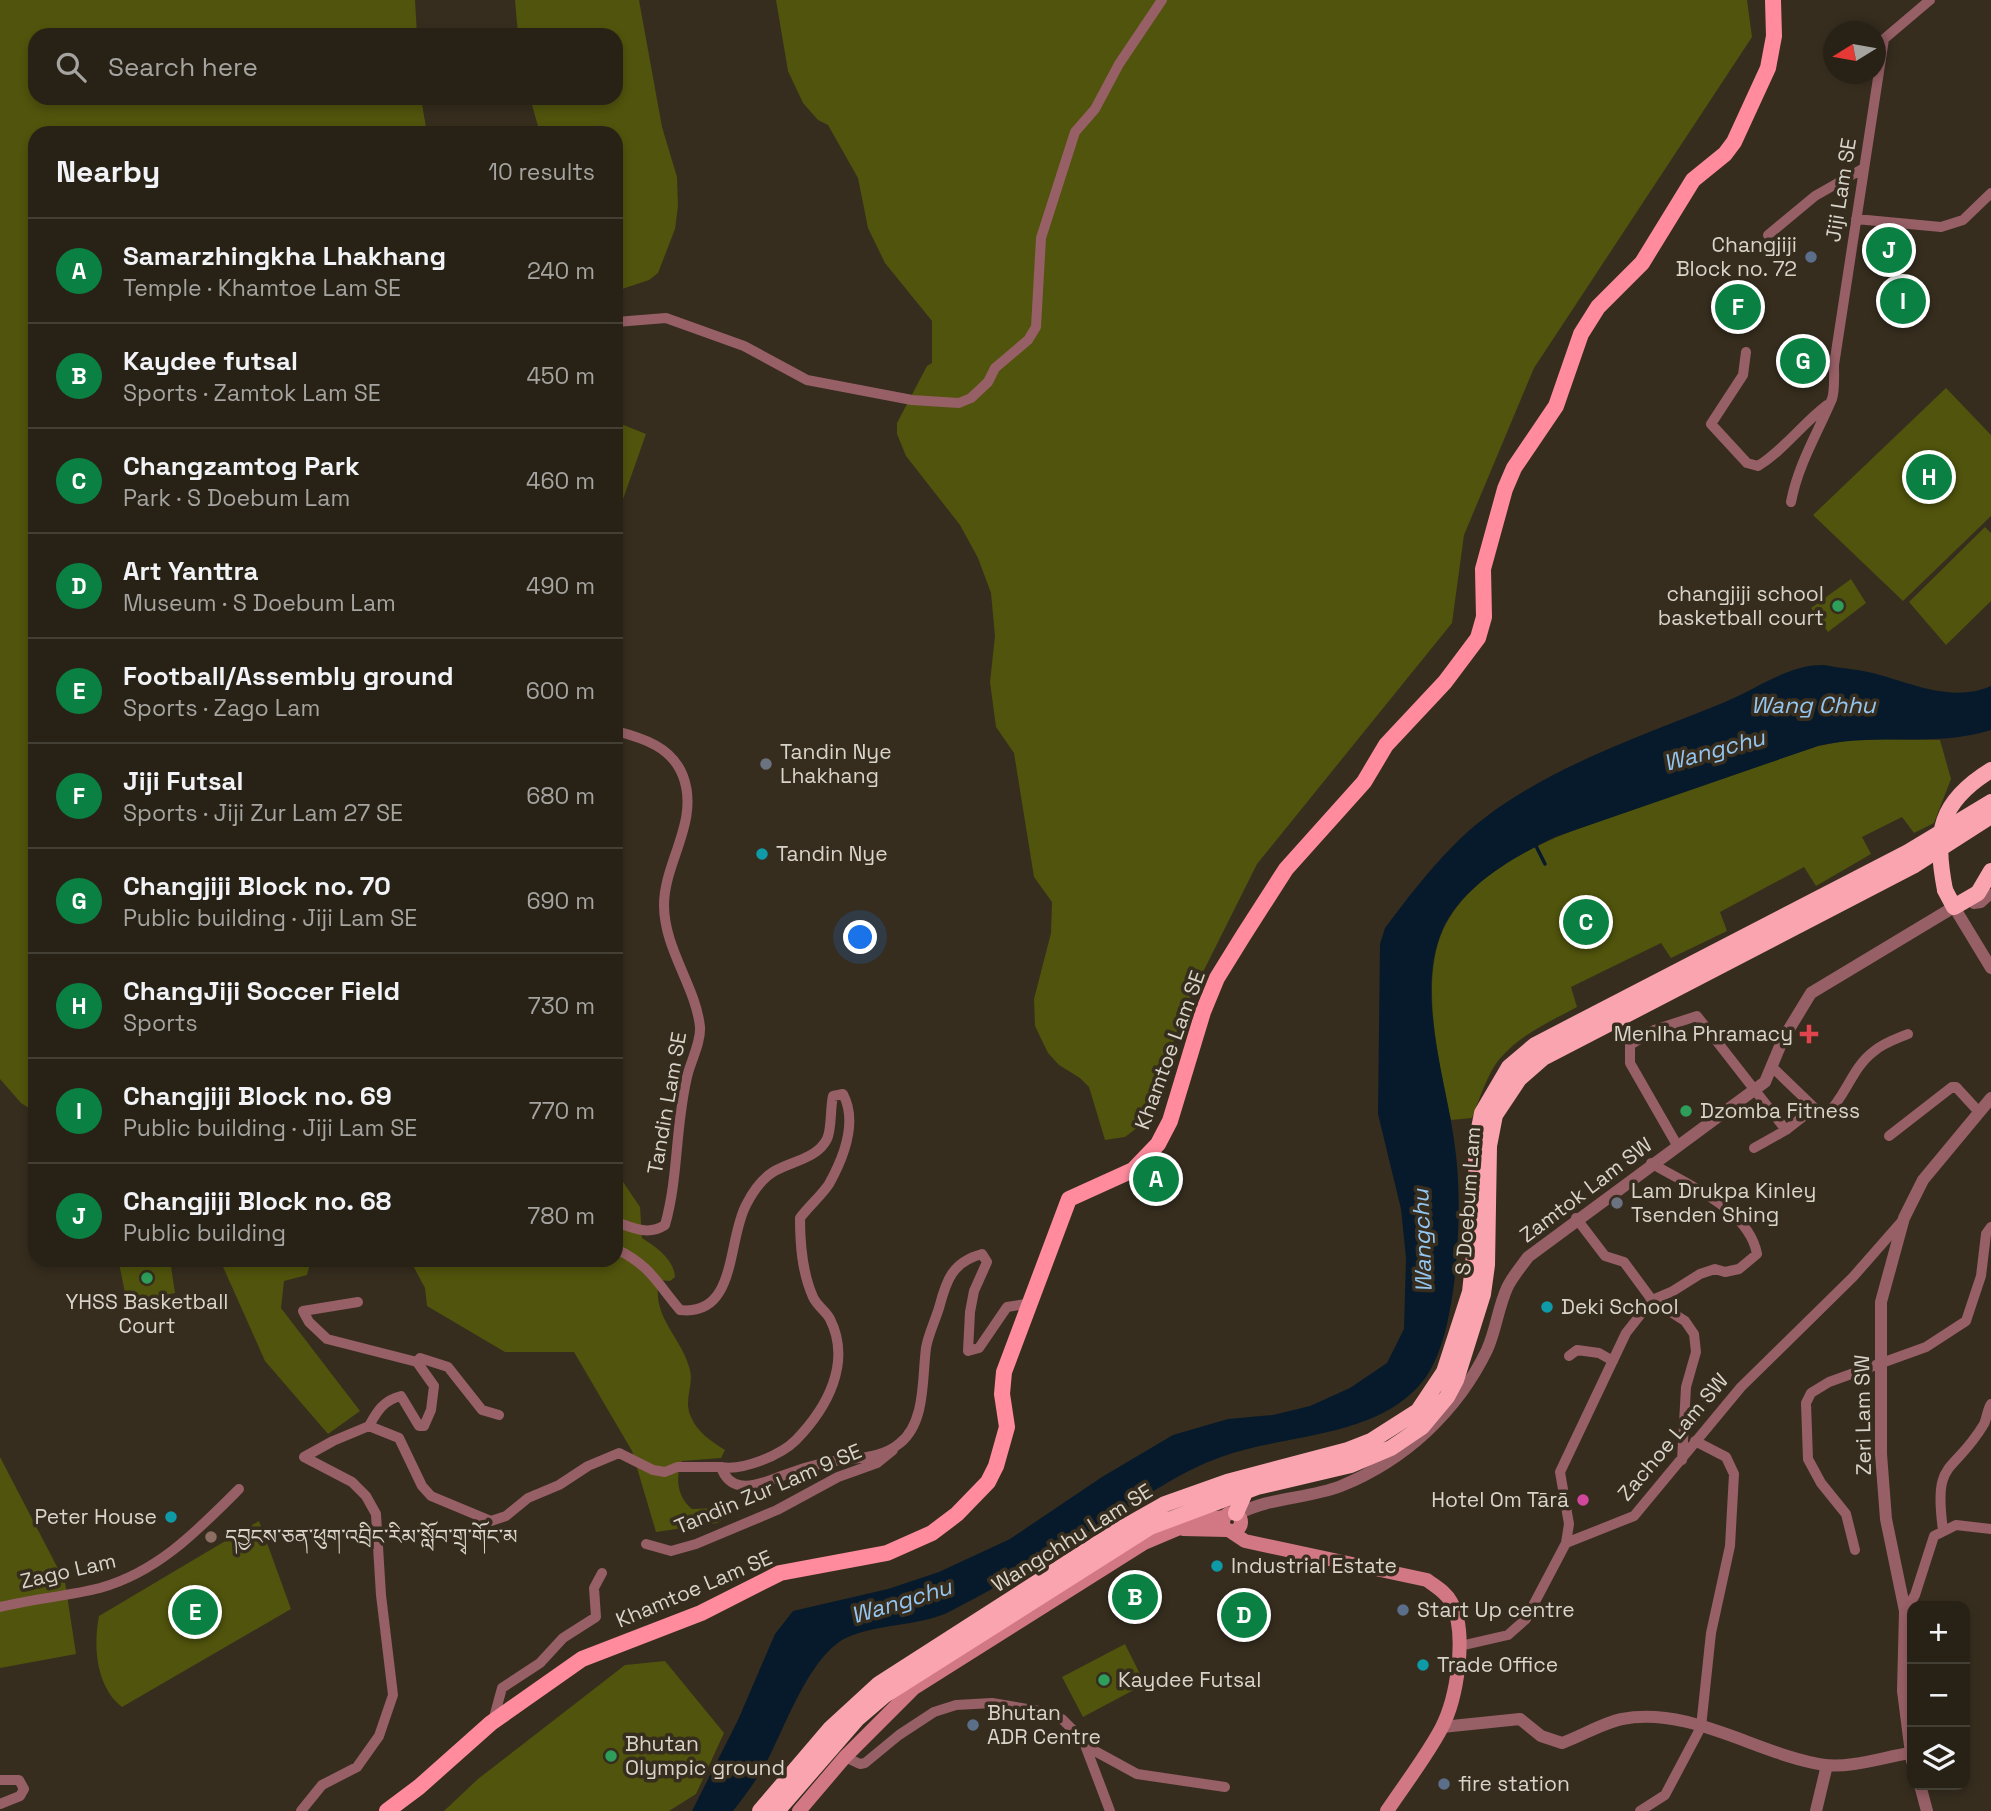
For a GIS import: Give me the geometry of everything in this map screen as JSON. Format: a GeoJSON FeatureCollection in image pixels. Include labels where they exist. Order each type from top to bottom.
{"type":"FeatureCollection","features":[{"type":"Feature","properties":{"kind":"highway"},"geometry":{"type":"LineString","coordinates":[[1991,770],[1960,792],[1945,816],[1940,852],[1945,890],[1961,904],[1986,884],[1991,871]]}},
{"type":"Feature","properties":{"kind":"highway","name":"S Doebum Lam"},"geometry":{"type":"LineString","coordinates":[[1214,1500],[1301,1470],[1348,1450],[1401,1423],[1418,1411],[1444,1372],[1470,1292],[1477,1228],[1476,1144],[1482,1113],[1509,1067],[1535,1045],[1908,852],[1991,802]]}},
{"type":"Feature","properties":{"kind":"highway","name":"S Doebum Lam"},"geometry":{"type":"LineString","coordinates":[[1227,1482],[1351,1465],[1391,1448],[1422,1426],[1447,1397],[1466,1352],[1483,1294],[1487,1265],[1489,1146],[1495,1115],[1507,1094],[1530,1069],[1668,992],[1913,866],[1991,816]]}},
{"type":"Feature","properties":{"kind":"highway","name":"Wangchhu Lam SE"},"geometry":{"type":"LineString","coordinates":[[760,1811],[830,1729],[894,1674],[1119,1530],[1165,1504],[1227,1482]]}},
{"type":"Feature","properties":{"kind":"highway"},"geometry":{"type":"LineString","coordinates":[[1214,1500],[1233,1521],[1246,1490]]}},
{"type":"Feature","properties":{"kind":"highway","name":"Wangchhu Lam SE"},"geometry":{"type":"LineString","coordinates":[[777,1811],[857,1719],[885,1695],[1150,1527],[1214,1500]]}},
{"type":"Feature","properties":{"kind":"main road","name":"Khamtoe Lam SE"},"geometry":{"type":"LineString","coordinates":[[387,1811],[419,1787],[493,1721],[582,1659],[701,1614],[780,1573],[887,1553],[932,1533],[957,1514],[988,1482],[996,1466],[1007,1427],[1002,1394],[1004,1372],[1069,1199],[1133,1170],[1158,1144],[1170,1121],[1203,1012],[1217,978],[1286,869],[1364,782],[1385,745],[1445,682],[1478,638],[1484,617],[1483,569],[1505,489],[1514,468],[1556,406],[1581,334],[1598,307],[1642,263],[1693,180],[1725,154],[1734,142],[1768,68],[1774,36],[1773,0]]}},
{"type":"Feature","properties":{"kind":"main road"},"geometry":{"type":"LineString","coordinates":[[799,1811],[845,1757],[914,1688],[1144,1543],[1183,1529],[1196,1521],[1233,1521],[1256,1542],[1427,1580],[1445,1592],[1452,1603],[1460,1646],[1456,1681],[1442,1727],[1387,1811]]}},
{"type":"Feature","properties":{"kind":"street"},"geometry":{"type":"LineString","coordinates":[[623,321],[666,317],[744,346],[807,380],[912,400],[959,403],[971,398],[988,382],[995,368],[1028,340],[1036,327],[1041,239],[1075,132],[1095,109],[1162,0]]}},
{"type":"Feature","properties":{"kind":"street","name":"Jiji Lam SE"},"geometry":{"type":"LineString","coordinates":[[1791,502],[1795,479],[1832,397],[1884,40],[1930,0]]}},
{"type":"Feature","properties":{"kind":"street"},"geometry":{"type":"LineString","coordinates":[[1768,234],[1815,196],[1864,168]]}},
{"type":"Feature","properties":{"kind":"street"},"geometry":{"type":"LineString","coordinates":[[1856,219],[1941,227],[1963,220],[1991,193]]}},
{"type":"Feature","properties":{"kind":"street"},"geometry":{"type":"LineString","coordinates":[[1745,352],[1744,375],[1711,424],[1747,463],[1758,466],[1773,456],[1804,423],[1827,405]]}},
{"type":"Feature","properties":{"kind":"street","name":"Tandin Lam SE"},"geometry":{"type":"LineString","coordinates":[[623,733],[648,740],[670,755],[684,777],[687,802],[684,830],[665,880],[664,908],[676,959],[696,1006],[700,1030],[681,1105],[671,1205],[666,1225],[656,1232],[641,1231],[623,1225]]}},
{"type":"Feature","properties":{"kind":"street","name":"Zamtok Lam SW"},"geometry":{"type":"LineString","coordinates":[[1233,1521],[1263,1506],[1340,1486],[1405,1450],[1429,1430],[1464,1391],[1487,1348],[1507,1288],[1528,1257],[1651,1163],[1765,1082],[1783,1039],[1811,993],[1961,904],[1981,903],[1991,894]]}},
{"type":"Feature","properties":{"kind":"street"},"geometry":{"type":"LineString","coordinates":[[1961,904],[1991,968]]}},
{"type":"Feature","properties":{"kind":"street"},"geometry":{"type":"LineString","coordinates":[[1677,1145],[1630,1063],[1629,1045],[1654,1030],[1697,1016],[1786,1130]]}},
{"type":"Feature","properties":{"kind":"street"},"geometry":{"type":"LineString","coordinates":[[1771,1066],[1798,1088],[1814,1108],[1821,1114],[1827,1114],[1837,1105],[1864,1060],[1883,1045],[1908,1034]]}},
{"type":"Feature","properties":{"kind":"street"},"geometry":{"type":"LineString","coordinates":[[1889,1136],[1952,1087],[1956,1087],[1979,1112]]}},
{"type":"Feature","properties":{"kind":"street"},"geometry":{"type":"LineString","coordinates":[[369,1426],[399,1438],[422,1486],[431,1496],[486,1521],[506,1516],[528,1498],[619,1453],[653,1470],[665,1472],[677,1467],[721,1467],[753,1462],[790,1446],[813,1422],[839,1366],[830,1318],[814,1300],[804,1270],[800,1218],[828,1185],[844,1147],[851,1124],[848,1104],[843,1094],[833,1097],[828,1138],[813,1154],[771,1173],[745,1206],[735,1233],[722,1287],[712,1305],[697,1312],[680,1310],[659,1280],[638,1259],[623,1252]]}},
{"type":"Feature","properties":{"kind":"street","name":"Zeri Lam SW"},"geometry":{"type":"LineString","coordinates":[[1908,1727],[1902,1654],[1905,1611],[1886,1519],[1880,1365],[1881,1301],[1904,1218],[1923,1180],[1991,1098]]}},
{"type":"Feature","properties":{"kind":"street"},"geometry":{"type":"LineString","coordinates":[[1754,1148],[1786,1130],[1814,1108]]}},
{"type":"Feature","properties":{"kind":"street"},"geometry":{"type":"LineString","coordinates":[[1460,1646],[1508,1635],[1525,1619],[1566,1543],[1569,1524],[1561,1493],[1560,1472],[1626,1334],[1652,1300],[1674,1291],[1700,1274],[1715,1269],[1725,1272],[1739,1269],[1757,1254],[1749,1231],[1737,1215],[1651,1163]]}},
{"type":"Feature","properties":{"kind":"street","name":"Zachoe Lam SW"},"geometry":{"type":"LineString","coordinates":[[1566,1543],[1634,1516],[1758,1368],[1845,1285],[1904,1218]]}},
{"type":"Feature","properties":{"kind":"street"},"geometry":{"type":"LineString","coordinates":[[1576,1219],[1605,1256],[1625,1262],[1652,1300],[1685,1321],[1696,1343],[1686,1388],[1682,1460]]}},
{"type":"Feature","properties":{"kind":"street"},"geometry":{"type":"LineString","coordinates":[[1855,1550],[1846,1514],[1821,1483],[1808,1459],[1806,1403],[1811,1393],[1829,1382],[1926,1347],[1966,1321],[1976,1297],[1986,1234],[1991,1227]]}},
{"type":"Feature","properties":{"kind":"street"},"geometry":{"type":"LineString","coordinates":[[721,1467],[725,1479],[735,1485],[751,1486],[797,1470],[839,1460],[859,1460],[898,1445],[910,1433],[919,1410],[927,1346],[944,1286],[954,1268],[968,1258],[982,1254],[987,1262],[974,1291],[968,1351],[979,1348],[1007,1307],[1032,1303]]}},
{"type":"Feature","properties":{"kind":"street"},"geometry":{"type":"LineString","coordinates":[[301,1811],[322,1785],[357,1767],[379,1736],[390,1707],[393,1682],[381,1595],[376,1514],[366,1496],[352,1482],[304,1457],[369,1426],[378,1409],[391,1399],[401,1396],[419,1426],[424,1426],[431,1410],[434,1386],[417,1362],[327,1339],[309,1322],[303,1311],[358,1302]]}},
{"type":"Feature","properties":{"kind":"street"},"geometry":{"type":"LineString","coordinates":[[1570,1356],[1577,1350],[1599,1353],[1613,1361]]}},
{"type":"Feature","properties":{"kind":"street"},"geometry":{"type":"LineString","coordinates":[[417,1362],[420,1358],[448,1367],[482,1410],[499,1415]]}},
{"type":"Feature","properties":{"kind":"street"},"geometry":{"type":"LineString","coordinates":[[1943,1530],[1939,1497],[1943,1473],[1984,1423],[1991,1404]]}},
{"type":"Feature","properties":{"kind":"street"},"geometry":{"type":"LineString","coordinates":[[1640,1811],[1665,1795],[1701,1727],[1711,1633],[1730,1546],[1734,1474],[1726,1457],[1695,1441]]}},
{"type":"Feature","properties":{"kind":"street","name":"Tandin Zur Lam 9 SE"},"geometry":{"type":"LineString","coordinates":[[646,1544],[671,1551],[696,1544],[777,1510],[838,1477],[877,1463],[898,1445]]}},
{"type":"Feature","properties":{"kind":"street","name":"Zago Lam"},"geometry":{"type":"LineString","coordinates":[[0,1607],[100,1588],[145,1571],[190,1539],[239,1489]]}},
{"type":"Feature","properties":{"kind":"street"},"geometry":{"type":"LineString","coordinates":[[1905,1611],[1915,1595],[1934,1536],[1943,1530],[1969,1524],[1991,1529]]}},
{"type":"Feature","properties":{"kind":"street"},"geometry":{"type":"LineString","coordinates":[[493,1721],[502,1688],[540,1663],[563,1638],[596,1617],[594,1588],[602,1573]]}},
{"type":"Feature","properties":{"kind":"street"},"geometry":{"type":"LineString","coordinates":[[845,1757],[860,1764],[865,1763],[918,1721],[956,1705],[975,1702],[1045,1712],[1062,1719],[1084,1741],[1137,1774],[1224,1787]]}},
{"type":"Feature","properties":{"kind":"street"},"geometry":{"type":"LineString","coordinates":[[1442,1727],[1520,1719],[1541,1736],[1562,1743],[1623,1719],[1672,1720],[1827,1765],[1907,1757]]}},
{"type":"Feature","properties":{"kind":"street"},"geometry":{"type":"LineString","coordinates":[[1084,1741],[1110,1811]]}},
{"type":"Feature","properties":{"kind":"street"},"geometry":{"type":"LineString","coordinates":[[1816,1811],[1827,1765]]}},
{"type":"Feature","properties":{"kind":"street"},"geometry":{"type":"LineString","coordinates":[[0,1780],[19,1780],[24,1789],[20,1796],[0,1804]]}},
{"type":"Feature","properties":{"kind":"street"},"geometry":{"type":"LineString","coordinates":[[1921,1790],[1927,1811]]}},
{"type":"Feature","properties":{"kind":"shaded area"},"geometry":{"type":"Polygon","coordinates":[[[0,0],[415,0],[417,28],[28,28],[28,105],[422,105],[426,126],[28,126],[28,1108],[0,1079],[0,0]]]}},
{"type":"Feature","properties":{"kind":"shaded area"},"geometry":{"type":"Polygon","coordinates":[[[515,0],[639,0],[662,127],[677,177],[678,206],[675,229],[658,273],[649,280],[623,289],[623,126],[538,126],[532,105],[623,105],[623,28],[517,28],[515,0]]]}},
{"type":"Feature","properties":{"kind":"shaded area"},"geometry":{"type":"Polygon","coordinates":[[[776,0],[1747,0],[1752,37],[1534,368],[1464,535],[1452,623],[1257,864],[1181,1016],[1155,1107],[1146,1121],[1125,1137],[1105,1140],[1089,1087],[1059,1065],[1048,1053],[1035,1026],[1034,999],[1051,933],[1052,902],[1034,877],[1014,753],[996,727],[990,682],[995,636],[991,593],[978,558],[960,525],[906,456],[897,434],[897,423],[927,366],[932,363],[932,321],[885,263],[868,228],[858,178],[828,125],[818,120],[803,103],[788,71],[776,0]]]}},
{"type":"Feature","properties":{"kind":"shaded area"},"geometry":{"type":"Polygon","coordinates":[[[1735,288],[1752,295],[1742,325],[1724,318],[1735,288]]]}},
{"type":"Feature","properties":{"kind":"shaded area"},"geometry":{"type":"Polygon","coordinates":[[[1946,388],[1991,435],[1991,516],[1903,601],[1813,515],[1946,388]]]}},
{"type":"Feature","properties":{"kind":"shaded area"},"geometry":{"type":"Polygon","coordinates":[[[623,425],[646,434],[623,499],[623,425]]]}},
{"type":"Feature","properties":{"kind":"shaded area"},"geometry":{"type":"Polygon","coordinates":[[[1985,527],[1991,533],[1991,601],[1946,645],[1909,602],[1985,527]]]}},
{"type":"Feature","properties":{"kind":"shaded area","name":"changjiji school basketball court"},"geometry":{"type":"Polygon","coordinates":[[[1851,579],[1866,603],[1828,632],[1811,608],[1851,579]]]}},
{"type":"Feature","properties":{"kind":"shaded area"},"geometry":{"type":"Polygon","coordinates":[[[1854,739],[1940,740],[1951,779],[1934,823],[1914,833],[1902,817],[1862,837],[1871,854],[1816,886],[1804,867],[1720,912],[1727,931],[1671,958],[1661,943],[1571,987],[1577,1007],[1517,1042],[1491,1072],[1472,1118],[1451,1120],[1437,1050],[1432,999],[1433,974],[1436,951],[1443,930],[1459,904],[1481,882],[1536,847],[1598,821],[1818,746],[1854,739]]]}},
{"type":"Feature","properties":{"kind":"shaded area"},"geometry":{"type":"Polygon","coordinates":[[[623,1182],[640,1207],[642,1238],[663,1254],[674,1271],[675,1277],[670,1281],[659,1280],[659,1305],[690,1370],[689,1411],[701,1432],[725,1450],[721,1458],[682,1461],[678,1474],[680,1493],[692,1509],[720,1508],[724,1511],[724,1518],[717,1523],[656,1532],[632,1451],[574,1352],[505,1352],[427,1306],[425,1288],[414,1267],[623,1267],[623,1182]]]}},
{"type":"Feature","properties":{"kind":"shaded area","name":"YHSS Basketball Court"},"geometry":{"type":"Polygon","coordinates":[[[120,1267],[171,1267],[175,1293],[127,1303],[120,1267]]]}},
{"type":"Feature","properties":{"kind":"shaded area"},"geometry":{"type":"Polygon","coordinates":[[[223,1267],[309,1267],[307,1275],[284,1281],[281,1308],[360,1411],[328,1434],[265,1361],[223,1267]]]}},
{"type":"Feature","properties":{"kind":"shaded area"},"geometry":{"type":"Polygon","coordinates":[[[0,1457],[65,1582],[76,1654],[0,1668],[0,1457]]]}},
{"type":"Feature","properties":{"kind":"shaded area"},"geometry":{"type":"Polygon","coordinates":[[[259,1521],[291,1609],[122,1707],[107,1689],[98,1665],[96,1640],[99,1616],[259,1521]]]}},
{"type":"Feature","properties":{"kind":"shaded area","name":"Kaydee Futsal"},"geometry":{"type":"Polygon","coordinates":[[[1125,1644],[1145,1684],[1083,1717],[1062,1677],[1125,1644]]]}},
{"type":"Feature","properties":{"kind":"shaded area","name":"Bhutan Olympic ground"},"geometry":{"type":"Polygon","coordinates":[[[665,1661],[724,1733],[696,1794],[669,1811],[444,1811],[478,1779],[625,1665],[665,1661]]]}},
{"type":"Feature","properties":{"kind":"water","name":"Wang Chhu"},"geometry":{"type":"Polygon","coordinates":[[[1824,665],[1868,672],[1945,692],[1976,691],[1991,686],[1991,730],[1948,738],[1861,740],[1818,746],[1555,837],[1490,875],[1475,887],[1451,915],[1442,931],[1434,956],[1432,1010],[1457,1164],[1459,1216],[1456,1267],[1448,1320],[1437,1356],[1426,1377],[1407,1397],[1384,1412],[1358,1423],[1247,1449],[1206,1463],[947,1613],[848,1637],[821,1659],[799,1695],[764,1767],[733,1811],[692,1811],[738,1720],[775,1634],[793,1611],[888,1589],[939,1572],[1010,1539],[1102,1477],[1173,1435],[1228,1419],[1273,1415],[1310,1406],[1350,1388],[1387,1363],[1404,1329],[1406,1258],[1401,1209],[1378,1114],[1380,944],[1385,928],[1453,846],[1481,821],[1512,799],[1581,761],[1618,745],[1725,702],[1786,673],[1824,665]]]}},
{"type":"Feature","properties":{"kind":"waterway"},"geometry":{"type":"LineString","coordinates":[[1535,844],[1545,864]]}},
{"type":"Feature","properties":{"kind":"place","name":"Changjiji Block no. 68"},"geometry":{"type":"Point","coordinates":[1889,250]}},
{"type":"Feature","properties":{"kind":"place","name":"Changjiji Block no. 72"},"geometry":{"type":"Point","coordinates":[1811,257]}},
{"type":"Feature","properties":{"kind":"place","name":"Changjiji Block no. 69"},"geometry":{"type":"Point","coordinates":[1903,301]}},
{"type":"Feature","properties":{"kind":"place","name":"Jiji Futsal"},"geometry":{"type":"Point","coordinates":[1738,307]}},
{"type":"Feature","properties":{"kind":"place","name":"Changjiji Block no. 70"},"geometry":{"type":"Point","coordinates":[1803,361]}},
{"type":"Feature","properties":{"kind":"place","name":"ChangJiji Soccer Field"},"geometry":{"type":"Point","coordinates":[1929,477]}},
{"type":"Feature","properties":{"kind":"place","name":"changjiji school basketball court"},"geometry":{"type":"Point","coordinates":[1838,606]}},
{"type":"Feature","properties":{"kind":"place","name":"Tandin Nye Lhakhang"},"geometry":{"type":"Point","coordinates":[766,764]}},
{"type":"Feature","properties":{"kind":"place","name":"Tandin Nye"},"geometry":{"type":"Point","coordinates":[762,854]}},
{"type":"Feature","properties":{"kind":"place","name":"Changzamtog Park"},"geometry":{"type":"Point","coordinates":[1586,922]}},
{"type":"Feature","properties":{"kind":"place","name":"Menlha Phramacy"},"geometry":{"type":"Point","coordinates":[1809,1034]}},
{"type":"Feature","properties":{"kind":"place","name":"Dzomba Fitness"},"geometry":{"type":"Point","coordinates":[1686,1111]}},
{"type":"Feature","properties":{"kind":"place","name":"Samarzhingkha Lhakhang"},"geometry":{"type":"Point","coordinates":[1156,1179]}},
{"type":"Feature","properties":{"kind":"place","name":"Lam Drukpa Kinley Tsenden Shing"},"geometry":{"type":"Point","coordinates":[1617,1203]}},
{"type":"Feature","properties":{"kind":"place","name":"YHSS Basketball Court"},"geometry":{"type":"Point","coordinates":[147,1278]}},
{"type":"Feature","properties":{"kind":"place","name":"Deki School"},"geometry":{"type":"Point","coordinates":[1547,1307]}},
{"type":"Feature","properties":{"kind":"place","name":"Hotel Om Tārā"},"geometry":{"type":"Point","coordinates":[1583,1500]}},
{"type":"Feature","properties":{"kind":"place","name":"Peter House"},"geometry":{"type":"Point","coordinates":[171,1517]}},
{"type":"Feature","properties":{"kind":"place","name":"དབྱངས་ཅན་ཕུག་འབྲིང་རིམ་སློབ་གྲྭ་གོང་མ"},"geometry":{"type":"Point","coordinates":[211,1537]}},
{"type":"Feature","properties":{"kind":"place","name":"Industrial Estate"},"geometry":{"type":"Point","coordinates":[1217,1566]}},
{"type":"Feature","properties":{"kind":"place","name":"Kaydee futsal"},"geometry":{"type":"Point","coordinates":[1135,1597]}},
{"type":"Feature","properties":{"kind":"place","name":"Start Up centre"},"geometry":{"type":"Point","coordinates":[1403,1610]}},
{"type":"Feature","properties":{"kind":"place","name":"Football/Assembly ground"},"geometry":{"type":"Point","coordinates":[195,1612]}},
{"type":"Feature","properties":{"kind":"place","name":"Art Yanttra"},"geometry":{"type":"Point","coordinates":[1244,1615]}},
{"type":"Feature","properties":{"kind":"place","name":"Trade Office"},"geometry":{"type":"Point","coordinates":[1423,1665]}},
{"type":"Feature","properties":{"kind":"place","name":"Kaydee Futsal"},"geometry":{"type":"Point","coordinates":[1104,1680]}},
{"type":"Feature","properties":{"kind":"place","name":"Bhutan ADR Centre"},"geometry":{"type":"Point","coordinates":[973,1725]}},
{"type":"Feature","properties":{"kind":"place","name":"Bhutan Olympic ground"},"geometry":{"type":"Point","coordinates":[611,1756]}},
{"type":"Feature","properties":{"kind":"place","name":"fire station"},"geometry":{"type":"Point","coordinates":[1444,1784]}},
{"type":"Feature","properties":{"kind":"water label","name":"Wangchu"},"geometry":{"type":"Point","coordinates":[1714,750]}},
{"type":"Feature","properties":{"kind":"water label","name":"Wangchu"},"geometry":{"type":"Point","coordinates":[1422,1241]}},
{"type":"Feature","properties":{"kind":"water label","name":"Wangchu"},"geometry":{"type":"Point","coordinates":[901,1601]}}]}
